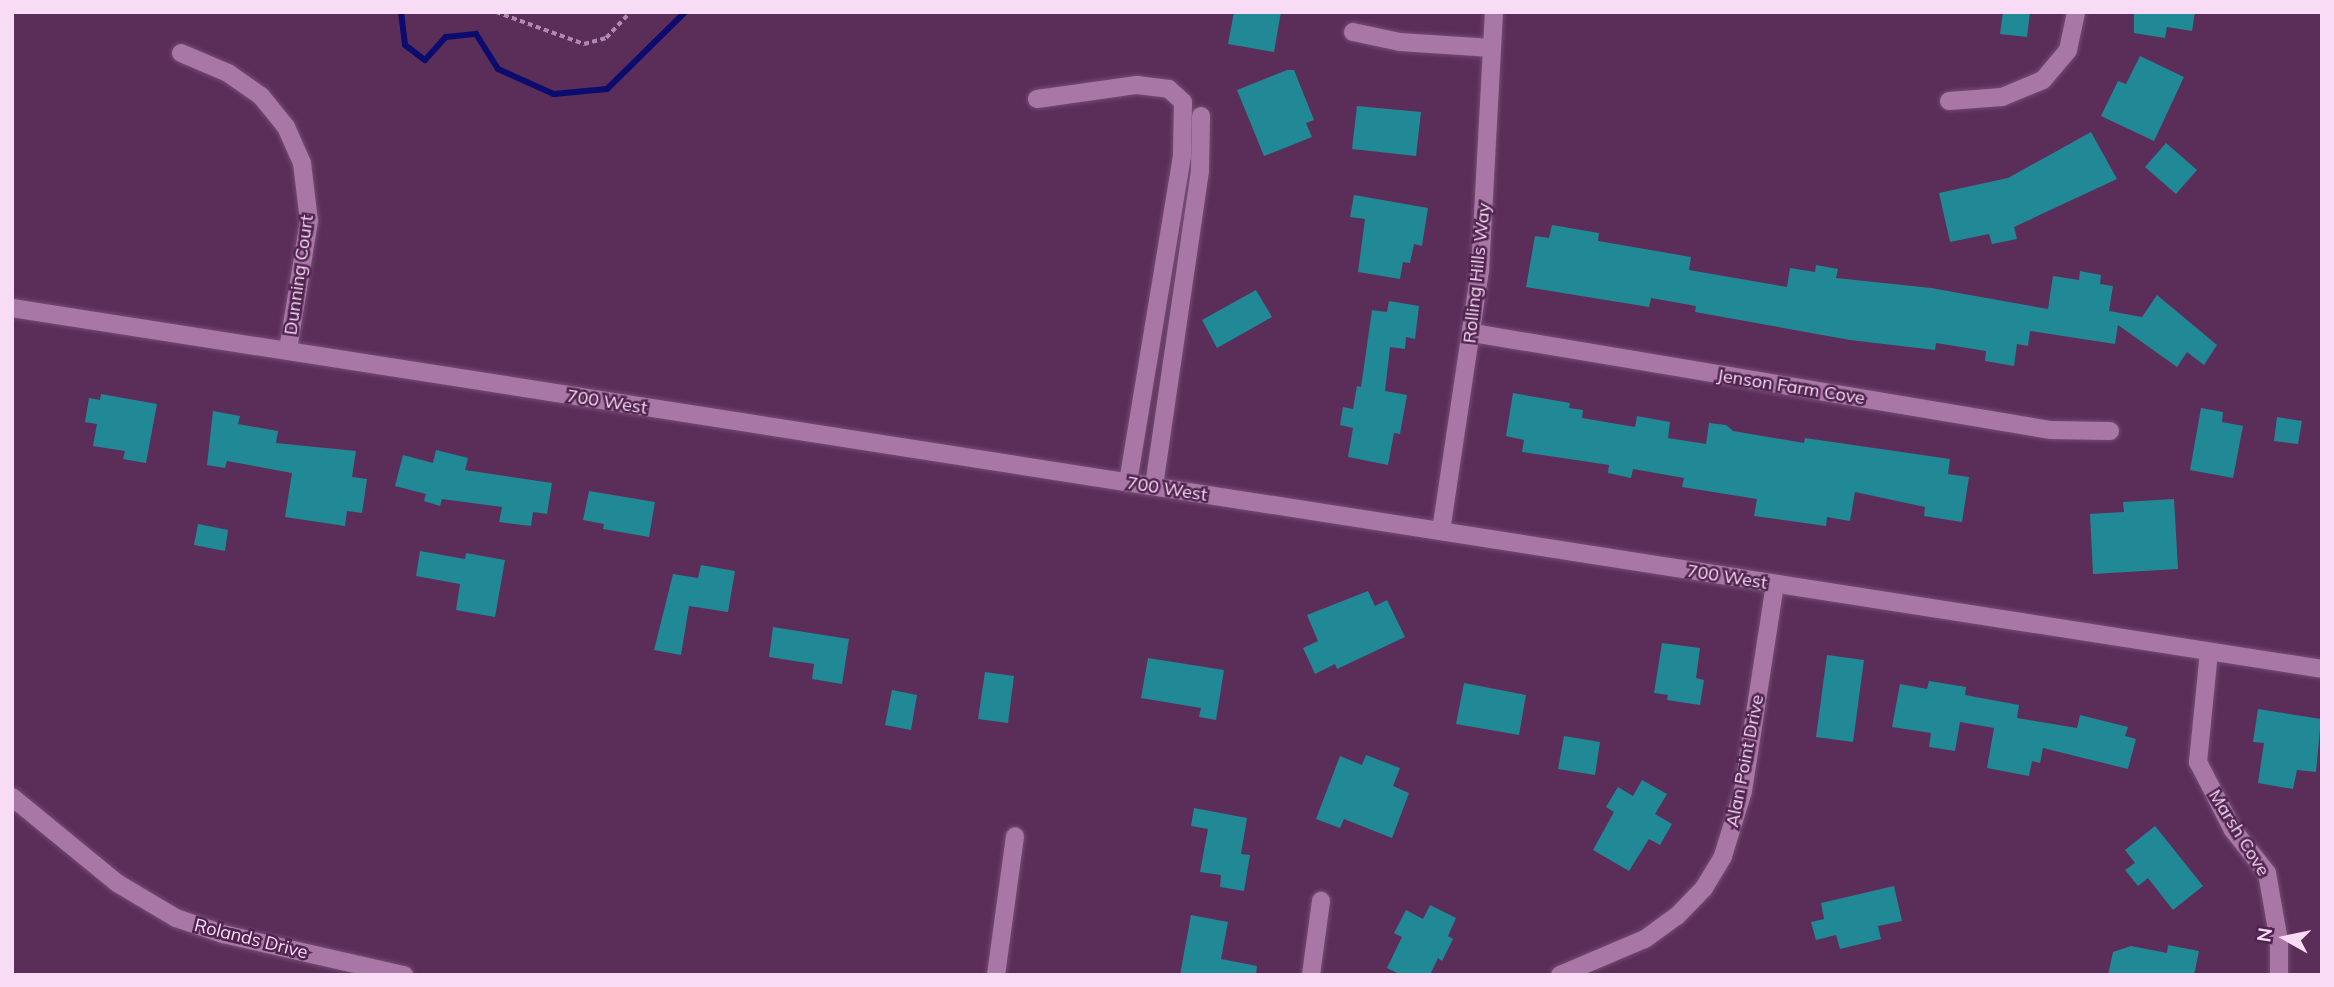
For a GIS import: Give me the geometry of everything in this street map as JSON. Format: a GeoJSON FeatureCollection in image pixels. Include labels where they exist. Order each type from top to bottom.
{"type":"FeatureCollection","features":[{"type":"Feature","properties":{"kind":"street","name":"Rolling Hills Way"},"geometry":{"type":"LineString","coordinates":[[1441,531],[1473,333],[1494,12]]}},
{"type":"Feature","properties":{"kind":"street"},"geometry":{"type":"LineString","coordinates":[[1949,101],[2002,97],[2043,80],[2067,50],[2076,12]]}},
{"type":"Feature","properties":{"kind":"street"},"geometry":{"type":"LineString","coordinates":[[1353,32],[1400,42],[1492,48]]}},
{"type":"Feature","properties":{"kind":"street","name":"Dunning Court"},"geometry":{"type":"LineString","coordinates":[[181,53],[229,73],[261,96],[286,127],[303,163],[309,221],[288,349]]}},
{"type":"Feature","properties":{"kind":"street"},"geometry":{"type":"LineString","coordinates":[[1037,99],[1137,85],[1169,89],[1183,102],[1182,156],[1128,483]]}},
{"type":"Feature","properties":{"kind":"street"},"geometry":{"type":"LineString","coordinates":[[1154,486],[1200,170],[1201,116]]}},
{"type":"Feature","properties":{"kind":"street","name":"700 West"},"geometry":{"type":"LineString","coordinates":[[12,308],[288,349],[773,430],[1154,486],[2322,669]]}},
{"type":"Feature","properties":{"kind":"street","name":"Jenson Farm Cove"},"geometry":{"type":"LineString","coordinates":[[1473,333],[2051,430],[2109,430]]}},
{"type":"Feature","properties":{"kind":"street","name":"Alan Point Drive"},"geometry":{"type":"LineString","coordinates":[[1560,975],[1645,939],[1677,916],[1704,888],[1723,856],[1744,791],[1776,584]]}},
{"type":"Feature","properties":{"kind":"street","name":"Marsh Cove"},"geometry":{"type":"LineString","coordinates":[[2209,652],[2198,762],[2233,831],[2267,873],[2279,941],[2279,975]]}},
{"type":"Feature","properties":{"kind":"street","name":"Rolands Drive"},"geometry":{"type":"LineString","coordinates":[[12,797],[117,883],[176,918],[223,934],[404,975]]}},
{"type":"Feature","properties":{"kind":"street"},"geometry":{"type":"LineString","coordinates":[[996,975],[1014,836]]}},
{"type":"Feature","properties":{"kind":"street"},"geometry":{"type":"LineString","coordinates":[[1311,975],[1321,901]]}},
{"type":"Feature","properties":{"kind":"path"},"geometry":{"type":"LineString","coordinates":[[496,12],[584,44],[606,38],[630,12]]}},
{"type":"Feature","properties":{"kind":"building"},"geometry":{"type":"Polygon","coordinates":[[[1234,12],[1281,12],[1274,52],[1228,44],[1234,12]]]}},
{"type":"Feature","properties":{"kind":"building"},"geometry":{"type":"Polygon","coordinates":[[[2003,12],[2030,12],[2027,37],[2000,34],[2003,12]]]}},
{"type":"Feature","properties":{"kind":"building"},"geometry":{"type":"Polygon","coordinates":[[[2134,12],[2195,12],[2192,31],[2167,27],[2165,38],[2134,33],[2134,12]]]}},
{"type":"Feature","properties":{"kind":"building"},"geometry":{"type":"Polygon","coordinates":[[[2140,56],[2184,77],[2154,141],[2101,116],[2118,81],[2126,84],[2140,56]]]}},
{"type":"Feature","properties":{"kind":"building"},"geometry":{"type":"Polygon","coordinates":[[[1287,70],[1294,70],[1314,120],[1306,123],[1312,137],[1264,156],[1237,90],[1287,70]]]}},
{"type":"Feature","properties":{"kind":"building"},"geometry":{"type":"Polygon","coordinates":[[[1357,106],[1421,112],[1416,156],[1352,149],[1357,106]]]}},
{"type":"Feature","properties":{"kind":"building"},"geometry":{"type":"Polygon","coordinates":[[[2091,132],[2117,179],[2014,227],[2017,239],[1992,244],[1989,234],[1950,242],[1939,193],[2008,178],[2091,132]]]}},
{"type":"Feature","properties":{"kind":"building"},"geometry":{"type":"Polygon","coordinates":[[[2166,143],[2197,170],[2176,194],[2145,167],[2166,143]]]}},
{"type":"Feature","properties":{"kind":"building"},"geometry":{"type":"Polygon","coordinates":[[[1354,195],[1428,208],[1422,246],[1414,244],[1410,263],[1403,262],[1400,279],[1358,272],[1365,219],[1350,217],[1354,195]]]}},
{"type":"Feature","properties":{"kind":"building"},"geometry":{"type":"Polygon","coordinates":[[[1552,225],[1599,233],[1598,241],[1691,257],[1689,270],[1787,287],[1790,268],[1815,272],[1816,265],[1838,269],[1836,278],[1931,288],[2048,309],[2053,276],[2079,280],[2080,271],[2101,275],[2100,284],[2113,286],[2109,311],[2142,317],[2157,295],[2217,345],[2204,365],[2187,352],[2177,367],[2118,325],[2115,344],[2030,331],[2028,346],[2017,344],[2014,366],[1985,361],[1986,351],[1936,343],[1935,350],[1850,340],[1695,312],[1696,306],[1651,298],[1649,307],[1526,287],[1535,236],[1549,238],[1552,225]]]}},
{"type":"Feature","properties":{"kind":"building"},"geometry":{"type":"Polygon","coordinates":[[[1256,290],[1272,317],[1217,348],[1202,320],[1256,290]]]}},
{"type":"Feature","properties":{"kind":"building"},"geometry":{"type":"Polygon","coordinates":[[[1389,301],[1419,306],[1415,339],[1406,337],[1405,349],[1390,347],[1385,391],[1407,395],[1400,434],[1394,433],[1388,465],[1348,457],[1353,428],[1340,425],[1343,407],[1353,409],[1357,386],[1361,387],[1372,310],[1387,312],[1389,301]]]}},
{"type":"Feature","properties":{"kind":"building"},"geometry":{"type":"Polygon","coordinates":[[[1513,393],[1570,403],[1569,408],[1583,410],[1582,418],[1635,427],[1637,416],[1670,422],[1668,438],[1706,444],[1709,423],[1726,425],[1733,431],[1804,443],[1805,438],[1950,459],[1948,474],[1969,477],[1962,522],[1924,516],[1925,507],[1855,492],[1850,521],[1827,517],[1826,526],[1754,516],[1757,499],[1682,487],[1684,478],[1633,469],[1631,478],[1608,473],[1609,465],[1522,452],[1524,440],[1506,436],[1513,393]]]}},
{"type":"Feature","properties":{"kind":"building"},"geometry":{"type":"Polygon","coordinates":[[[101,394],[157,404],[146,463],[123,459],[125,451],[93,446],[97,424],[85,422],[89,398],[100,400],[101,394]]]}},
{"type":"Feature","properties":{"kind":"building"},"geometry":{"type":"Polygon","coordinates":[[[2201,408],[2223,412],[2222,422],[2243,426],[2233,478],[2190,470],[2201,408]]]}},
{"type":"Feature","properties":{"kind":"building"},"geometry":{"type":"Polygon","coordinates":[[[213,411],[240,416],[238,424],[278,431],[276,443],[356,451],[352,477],[367,479],[362,513],[347,511],[345,526],[285,517],[292,473],[227,461],[225,468],[207,465],[213,411]]]}},
{"type":"Feature","properties":{"kind":"building"},"geometry":{"type":"Polygon","coordinates":[[[2277,417],[2302,421],[2298,444],[2274,441],[2277,417]]]}},
{"type":"Feature","properties":{"kind":"building"},"geometry":{"type":"Polygon","coordinates":[[[436,450],[468,458],[465,470],[552,483],[547,514],[533,512],[531,526],[499,522],[502,507],[442,499],[440,506],[424,501],[426,494],[395,486],[403,455],[433,463],[436,450]]]}},
{"type":"Feature","properties":{"kind":"building"},"geometry":{"type":"Polygon","coordinates":[[[589,491],[655,502],[649,537],[603,529],[604,524],[583,520],[589,491]]]}},
{"type":"Feature","properties":{"kind":"building"},"geometry":{"type":"Polygon","coordinates":[[[2174,499],[2178,569],[2093,574],[2090,514],[2124,512],[2123,502],[2174,499]]]}},
{"type":"Feature","properties":{"kind":"building"},"geometry":{"type":"Polygon","coordinates":[[[198,524],[228,530],[225,551],[194,545],[198,524]]]}},
{"type":"Feature","properties":{"kind":"building"},"geometry":{"type":"Polygon","coordinates":[[[420,551],[465,559],[466,553],[505,560],[495,617],[456,610],[460,584],[416,576],[420,551]]]}},
{"type":"Feature","properties":{"kind":"building"},"geometry":{"type":"Polygon","coordinates":[[[701,565],[735,571],[728,612],[689,606],[681,655],[654,650],[673,574],[698,578],[701,565]]]}},
{"type":"Feature","properties":{"kind":"building"},"geometry":{"type":"Polygon","coordinates":[[[1368,591],[1375,606],[1387,600],[1405,637],[1337,669],[1335,664],[1315,674],[1303,648],[1318,641],[1307,615],[1368,591]]]}},
{"type":"Feature","properties":{"kind":"building"},"geometry":{"type":"Polygon","coordinates":[[[773,627],[849,639],[842,684],[812,679],[814,664],[769,657],[773,627]]]}},
{"type":"Feature","properties":{"kind":"building"},"geometry":{"type":"Polygon","coordinates":[[[1662,643],[1700,648],[1696,678],[1704,680],[1700,705],[1667,700],[1668,695],[1654,693],[1662,643]]]}},
{"type":"Feature","properties":{"kind":"building"},"geometry":{"type":"Polygon","coordinates":[[[1827,655],[1864,660],[1853,742],[1816,737],[1827,655]]]}},
{"type":"Feature","properties":{"kind":"building"},"geometry":{"type":"Polygon","coordinates":[[[1148,658],[1224,670],[1216,720],[1199,717],[1201,708],[1141,698],[1148,658]]]}},
{"type":"Feature","properties":{"kind":"building"},"geometry":{"type":"Polygon","coordinates":[[[985,672],[1014,676],[1008,723],[978,719],[985,672]]]}},
{"type":"Feature","properties":{"kind":"building"},"geometry":{"type":"Polygon","coordinates":[[[1929,681],[1966,687],[1965,695],[2019,705],[2017,718],[2077,728],[2080,715],[2128,727],[2125,736],[2136,739],[2128,769],[2043,748],[2040,763],[2032,761],[2029,776],[1987,768],[1994,728],[1960,722],[1955,751],[1929,747],[1931,733],[1892,727],[1900,684],[1927,689],[1929,681]]]}},
{"type":"Feature","properties":{"kind":"building"},"geometry":{"type":"Polygon","coordinates":[[[1464,683],[1526,695],[1519,735],[1456,724],[1464,683]]]}},
{"type":"Feature","properties":{"kind":"building"},"geometry":{"type":"Polygon","coordinates":[[[892,690],[917,695],[911,730],[885,725],[892,690]]]}},
{"type":"Feature","properties":{"kind":"building"},"geometry":{"type":"Polygon","coordinates":[[[2258,709],[2321,719],[2316,772],[2297,770],[2293,789],[2258,783],[2264,743],[2253,742],[2258,709]]]}},
{"type":"Feature","properties":{"kind":"building"},"geometry":{"type":"Polygon","coordinates":[[[1564,736],[1600,742],[1595,775],[1558,769],[1564,736]]]}},
{"type":"Feature","properties":{"kind":"building"},"geometry":{"type":"Polygon","coordinates":[[[1366,755],[1400,768],[1393,786],[1409,793],[1392,838],[1344,819],[1340,828],[1316,819],[1340,756],[1362,765],[1366,755]]]}},
{"type":"Feature","properties":{"kind":"building"},"geometry":{"type":"Polygon","coordinates":[[[1642,780],[1667,794],[1655,814],[1672,824],[1660,845],[1649,839],[1629,871],[1593,850],[1614,812],[1606,807],[1618,787],[1633,796],[1642,780]]]}},
{"type":"Feature","properties":{"kind":"building"},"geometry":{"type":"Polygon","coordinates":[[[1194,808],[1247,818],[1241,854],[1250,855],[1244,891],[1220,887],[1221,875],[1200,872],[1208,829],[1191,826],[1194,808]]]}},
{"type":"Feature","properties":{"kind":"building"},"geometry":{"type":"Polygon","coordinates":[[[2155,826],[2203,886],[2173,910],[2148,878],[2138,886],[2125,870],[2135,863],[2125,850],[2155,826]]]}},
{"type":"Feature","properties":{"kind":"building"},"geometry":{"type":"Polygon","coordinates":[[[1894,886],[1902,921],[1878,926],[1881,939],[1840,949],[1836,935],[1816,940],[1811,922],[1824,919],[1821,903],[1894,886]]]}},
{"type":"Feature","properties":{"kind":"building"},"geometry":{"type":"Polygon","coordinates":[[[1430,905],[1456,918],[1448,936],[1453,939],[1442,961],[1438,958],[1430,975],[1401,975],[1387,968],[1402,937],[1394,933],[1406,910],[1423,919],[1430,905]]]}},
{"type":"Feature","properties":{"kind":"building"},"geometry":{"type":"Polygon","coordinates":[[[1191,915],[1228,922],[1221,959],[1257,966],[1256,975],[1180,975],[1191,915]]]}},
{"type":"Feature","properties":{"kind":"building"},"geometry":{"type":"Polygon","coordinates":[[[2168,945],[2199,951],[2194,975],[2108,975],[2113,952],[2131,946],[2167,953],[2168,945]]]}},
{"type":"Feature","properties":{"kind":"waterway"},"geometry":{"type":"LineString","coordinates":[[401,12],[405,45],[425,60],[446,37],[476,34],[498,69],[554,94],[607,89],[685,12]]}}]}
